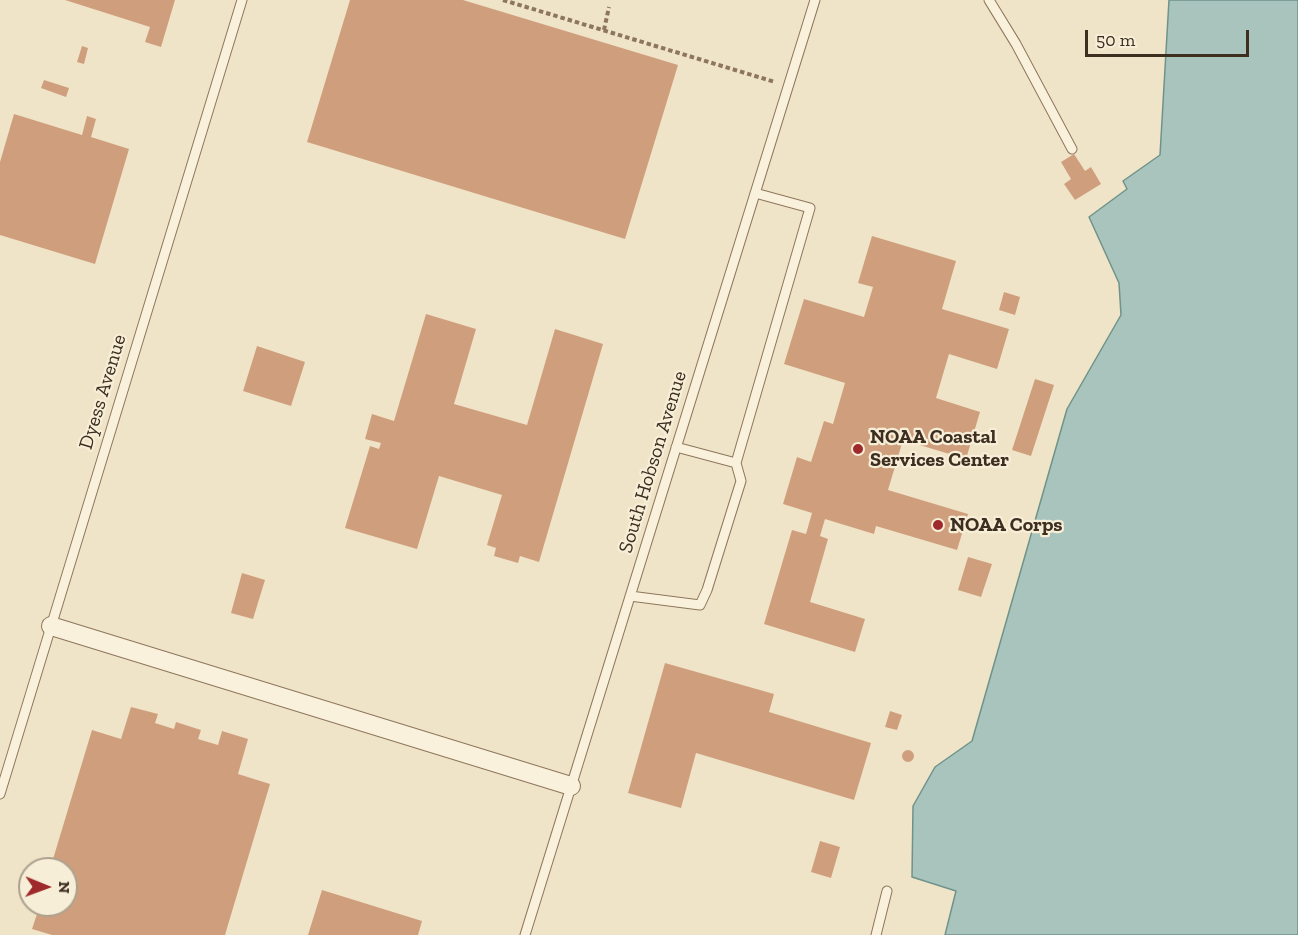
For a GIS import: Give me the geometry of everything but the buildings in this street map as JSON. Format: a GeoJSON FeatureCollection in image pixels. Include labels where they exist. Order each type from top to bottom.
{"type":"FeatureCollection","features":[{"type":"Feature","properties":{"kind":"street"},"geometry":{"type":"LineString","coordinates":[[51,626],[571,786]]}},
{"type":"Feature","properties":{"kind":"lane","name":"Dyess Avenue"},"geometry":{"type":"LineString","coordinates":[[0,795],[242,0]]}},
{"type":"Feature","properties":{"kind":"lane","name":"South Hobson Avenue"},"geometry":{"type":"LineString","coordinates":[[525,935],[815,0]]}},
{"type":"Feature","properties":{"kind":"lane"},"geometry":{"type":"LineString","coordinates":[[989,0],[1016,44],[1072,149]]}},
{"type":"Feature","properties":{"kind":"lane"},"geometry":{"type":"LineString","coordinates":[[630,596],[700,605],[707,590],[741,481],[736,463],[810,208],[755,193]]}},
{"type":"Feature","properties":{"kind":"lane"},"geometry":{"type":"LineString","coordinates":[[676,447],[736,463]]}},
{"type":"Feature","properties":{"kind":"lane"},"geometry":{"type":"LineString","coordinates":[[876,935],[887,891]]}},
{"type":"Feature","properties":{"kind":"path"},"geometry":{"type":"LineString","coordinates":[[503,0],[788,86]]}},
{"type":"Feature","properties":{"kind":"path"},"geometry":{"type":"LineString","coordinates":[[604,30],[609,7]]}},
{"type":"Feature","properties":{"kind":"water"},"geometry":{"type":"Polygon","coordinates":[[[1169,0],[1298,0],[1298,935],[945,935],[956,891],[912,877],[913,806],[935,767],[972,741],[1067,409],[1121,315],[1119,283],[1089,217],[1127,189],[1123,181],[1160,155],[1169,0]]]}},
{"type":"Feature","properties":{"kind":"place","name":"NOAA Coastal Services Center"},"geometry":{"type":"Point","coordinates":[858,449]}},
{"type":"Feature","properties":{"kind":"place","name":"NOAA Corps"},"geometry":{"type":"Point","coordinates":[938,525]}}]}
